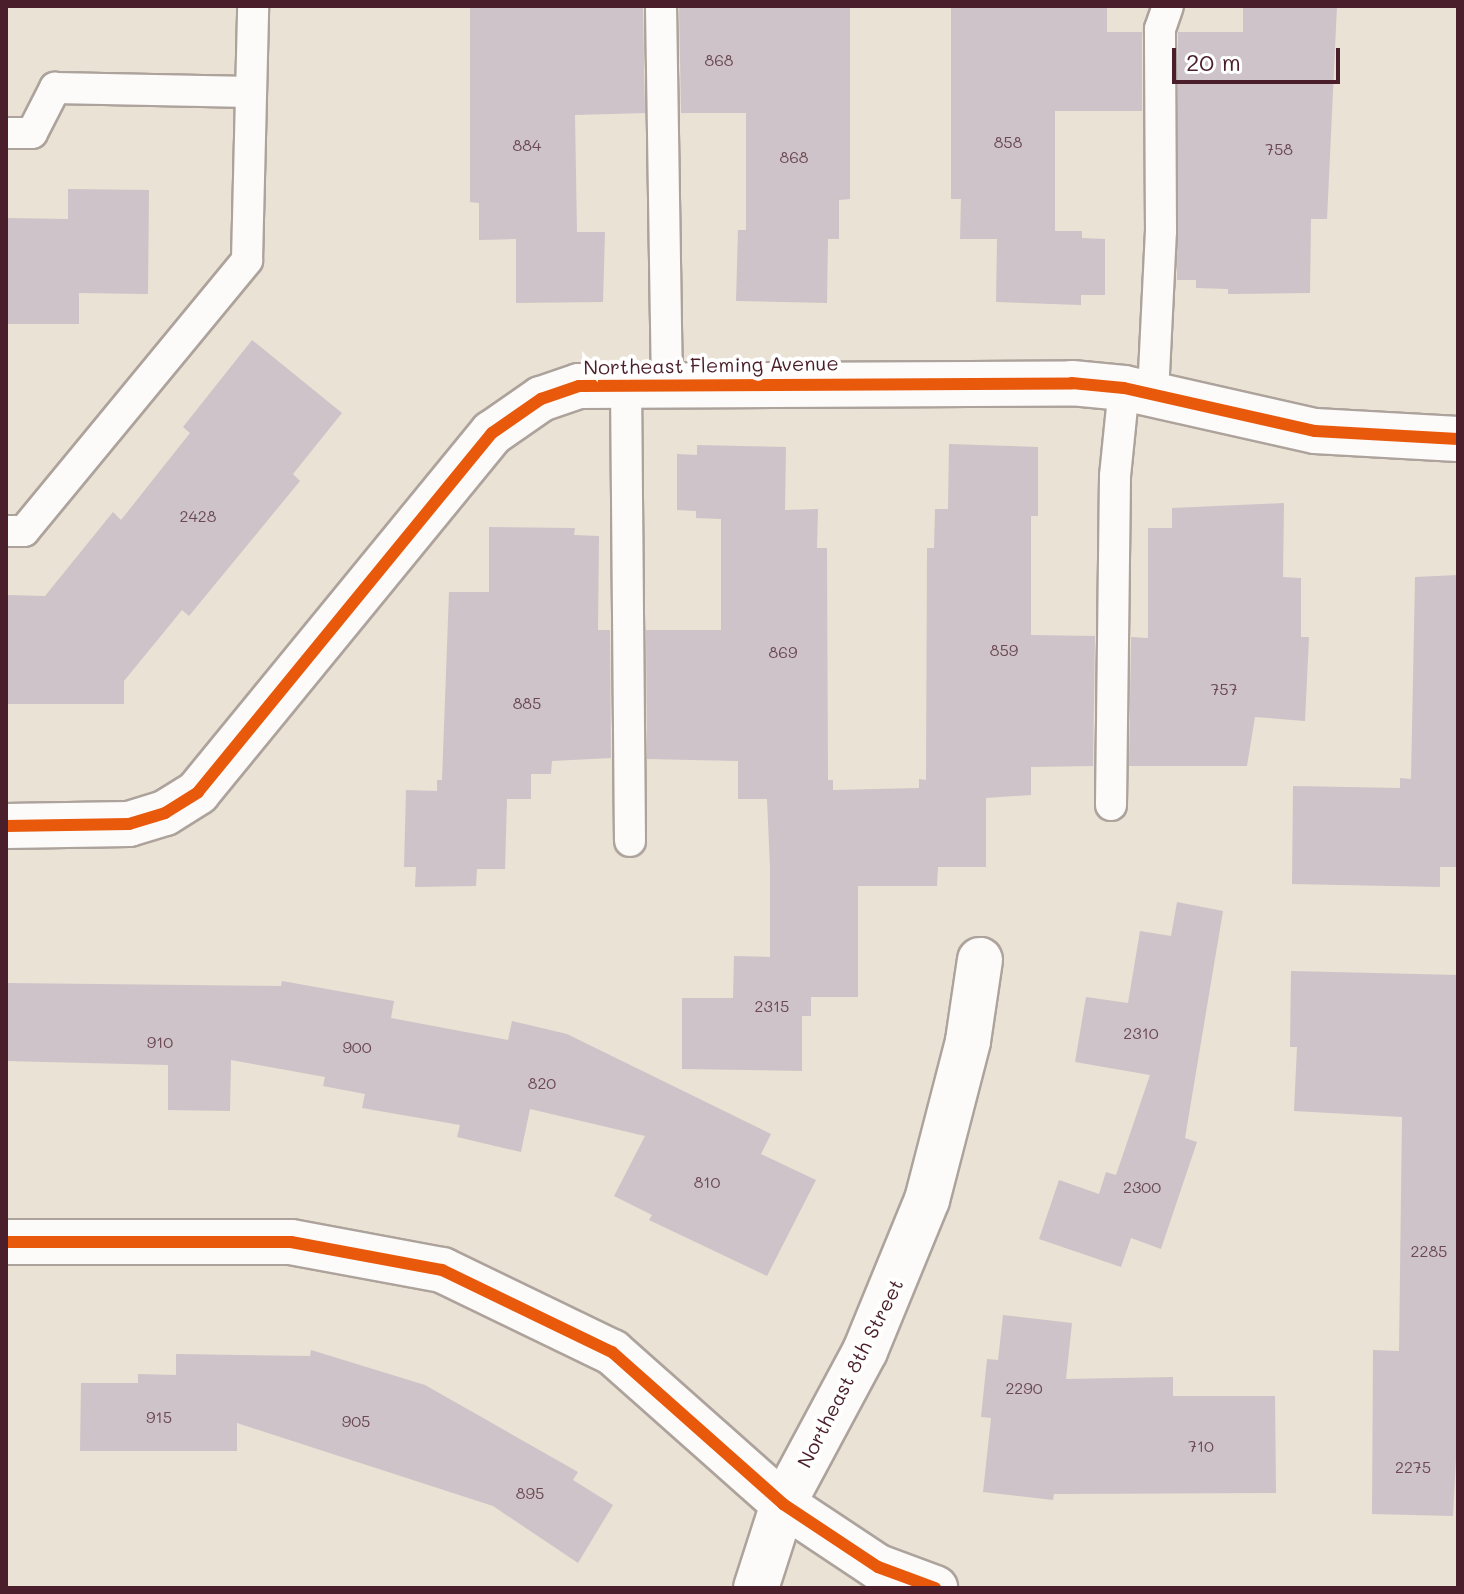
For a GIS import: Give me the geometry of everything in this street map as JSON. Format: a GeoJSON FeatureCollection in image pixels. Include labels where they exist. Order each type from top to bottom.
{"type":"FeatureCollection","features":[{"type":"Feature","properties":{"kind":"street","name":"Northeast Fleming Avenue"},"geometry":{"type":"LineString","coordinates":[[6,826],[129,824],[165,813],[198,792],[492,433],[541,399],[579,386],[646,383],[1072,383],[1138,391],[1315,431],[1458,439]]}},
{"type":"Feature","properties":{"kind":"street","name":"Northeast 8th Street"},"geometry":{"type":"LineString","coordinates":[[756,1588],[783,1504],[865,1351],[927,1200],[968,1041],[980,960]]}},
{"type":"Feature","properties":{"kind":"street"},"geometry":{"type":"LineString","coordinates":[[6,1242],[291,1242],[442,1270],[612,1352],[783,1504],[878,1567],[935,1588]]}},
{"type":"Feature","properties":{"kind":"lane"},"geometry":{"type":"LineString","coordinates":[[6,531],[24,531],[247,260],[253,6]]}},
{"type":"Feature","properties":{"kind":"lane"},"geometry":{"type":"LineString","coordinates":[[630,841],[661,6]]}},
{"type":"Feature","properties":{"kind":"lane"},"geometry":{"type":"LineString","coordinates":[[1111,805],[1115,476],[1138,391],[1161,231],[1160,29],[1168,6]]}},
{"type":"Feature","properties":{"kind":"lane"},"geometry":{"type":"LineString","coordinates":[[6,133],[32,133],[55,88],[251,92]]}},
{"type":"Feature","properties":{"kind":"building"},"geometry":{"type":"Polygon","coordinates":[[[470,6],[643,6],[645,113],[575,115],[577,232],[605,232],[603,302],[516,303],[516,239],[479,240],[479,203],[470,202],[470,6]]]}},
{"type":"Feature","properties":{"kind":"building"},"geometry":{"type":"Polygon","coordinates":[[[679,6],[850,6],[850,199],[839,200],[839,239],[828,239],[827,303],[736,301],[738,230],[746,230],[746,113],[681,113],[679,6]]]}},
{"type":"Feature","properties":{"kind":"building"},"geometry":{"type":"Polygon","coordinates":[[[951,6],[1107,6],[1107,32],[1142,32],[1142,111],[1055,111],[1055,231],[1082,231],[1082,238],[1105,239],[1105,295],[1081,295],[1081,305],[996,302],[997,239],[960,239],[961,199],[951,199],[951,6]]]}},
{"type":"Feature","properties":{"kind":"building"},"geometry":{"type":"Polygon","coordinates":[[[1243,6],[1337,6],[1327,219],[1311,219],[1310,293],[1228,294],[1228,289],[1196,288],[1196,280],[1177,280],[1178,32],[1243,32],[1243,6]]]}},
{"type":"Feature","properties":{"kind":"building"},"geometry":{"type":"Polygon","coordinates":[[[68,189],[149,190],[148,294],[79,293],[79,324],[6,324],[6,218],[68,219],[68,189]]]}},
{"type":"Feature","properties":{"kind":"building"},"geometry":{"type":"Polygon","coordinates":[[[252,340],[342,413],[293,474],[300,481],[189,616],[182,610],[124,681],[124,704],[6,704],[6,595],[45,596],[113,512],[121,520],[190,433],[183,427],[252,340]]]}},
{"type":"Feature","properties":{"kind":"building"},"geometry":{"type":"Polygon","coordinates":[[[949,444],[1038,447],[1038,516],[1031,516],[1031,635],[1095,636],[1093,766],[1031,767],[1031,795],[986,798],[986,867],[938,867],[937,886],[858,886],[858,997],[811,997],[811,1016],[802,1016],[802,1071],[682,1069],[682,998],[733,998],[734,956],[770,957],[770,867],[767,799],[738,799],[738,761],[647,759],[646,630],[721,630],[721,519],[696,518],[696,511],[677,510],[677,454],[697,455],[697,445],[786,447],[785,510],[818,509],[817,548],[827,548],[828,780],[833,780],[833,790],[919,788],[919,779],[926,780],[927,548],[934,548],[935,509],[948,509],[949,444]]]}},
{"type":"Feature","properties":{"kind":"building"},"geometry":{"type":"Polygon","coordinates":[[[1284,503],[1283,577],[1301,578],[1301,637],[1309,637],[1305,721],[1255,717],[1247,766],[1129,766],[1131,637],[1148,638],[1148,528],[1172,528],[1172,508],[1284,503]]]}},
{"type":"Feature","properties":{"kind":"building"},"geometry":{"type":"Polygon","coordinates":[[[489,527],[575,528],[574,535],[599,536],[598,630],[610,630],[611,758],[552,761],[551,774],[531,774],[531,799],[507,799],[505,869],[477,869],[476,886],[415,887],[416,867],[404,867],[406,790],[437,791],[437,780],[442,780],[449,592],[489,592],[489,527]]]}},
{"type":"Feature","properties":{"kind":"building"},"geometry":{"type":"Polygon","coordinates":[[[1458,575],[1458,867],[1440,867],[1440,887],[1292,884],[1293,786],[1400,788],[1400,778],[1411,779],[1415,577],[1458,575]]]}},
{"type":"Feature","properties":{"kind":"building"},"geometry":{"type":"Polygon","coordinates":[[[1177,902],[1223,911],[1185,1138],[1197,1142],[1161,1249],[1131,1238],[1121,1267],[1039,1239],[1059,1180],[1099,1194],[1106,1172],[1116,1175],[1150,1075],[1075,1062],[1086,997],[1128,1003],[1140,931],[1171,936],[1177,902]]]}},
{"type":"Feature","properties":{"kind":"building"},"geometry":{"type":"Polygon","coordinates":[[[1291,971],[1458,975],[1458,1421],[1453,1516],[1372,1514],[1373,1350],[1399,1351],[1402,1117],[1294,1111],[1297,1047],[1290,1047],[1291,971]]]}},
{"type":"Feature","properties":{"kind":"building"},"geometry":{"type":"Polygon","coordinates":[[[282,981],[394,1001],[391,1018],[508,1040],[512,1021],[567,1034],[771,1134],[761,1154],[816,1180],[767,1276],[649,1220],[652,1215],[614,1196],[645,1136],[530,1109],[521,1152],[457,1137],[460,1125],[362,1108],[365,1094],[323,1086],[325,1077],[231,1060],[230,1111],[168,1110],[168,1065],[6,1061],[6,983],[281,986],[282,981]]]}},
{"type":"Feature","properties":{"kind":"building"},"geometry":{"type":"Polygon","coordinates":[[[1003,1315],[1072,1323],[1066,1379],[1173,1377],[1173,1396],[1275,1396],[1276,1493],[1054,1494],[1053,1500],[983,1492],[991,1418],[981,1417],[987,1359],[998,1360],[1003,1315]]]}},
{"type":"Feature","properties":{"kind":"building"},"geometry":{"type":"Polygon","coordinates":[[[311,1350],[425,1385],[578,1472],[573,1480],[613,1505],[578,1563],[493,1506],[237,1423],[237,1451],[80,1451],[81,1383],[138,1383],[138,1374],[176,1375],[176,1354],[310,1356],[311,1350]]]}},
{"type":"Feature","properties":{"kind":"cycle path"},"geometry":{"type":"LineString","coordinates":[[6,826],[129,824],[165,813],[198,792],[492,433],[541,399],[579,386],[1072,383],[1124,388],[1315,431],[1458,439]]}},
{"type":"Feature","properties":{"kind":"cycle path"},"geometry":{"type":"LineString","coordinates":[[6,1242],[291,1242],[442,1270],[612,1352],[783,1504],[878,1567],[935,1588]]}}]}
